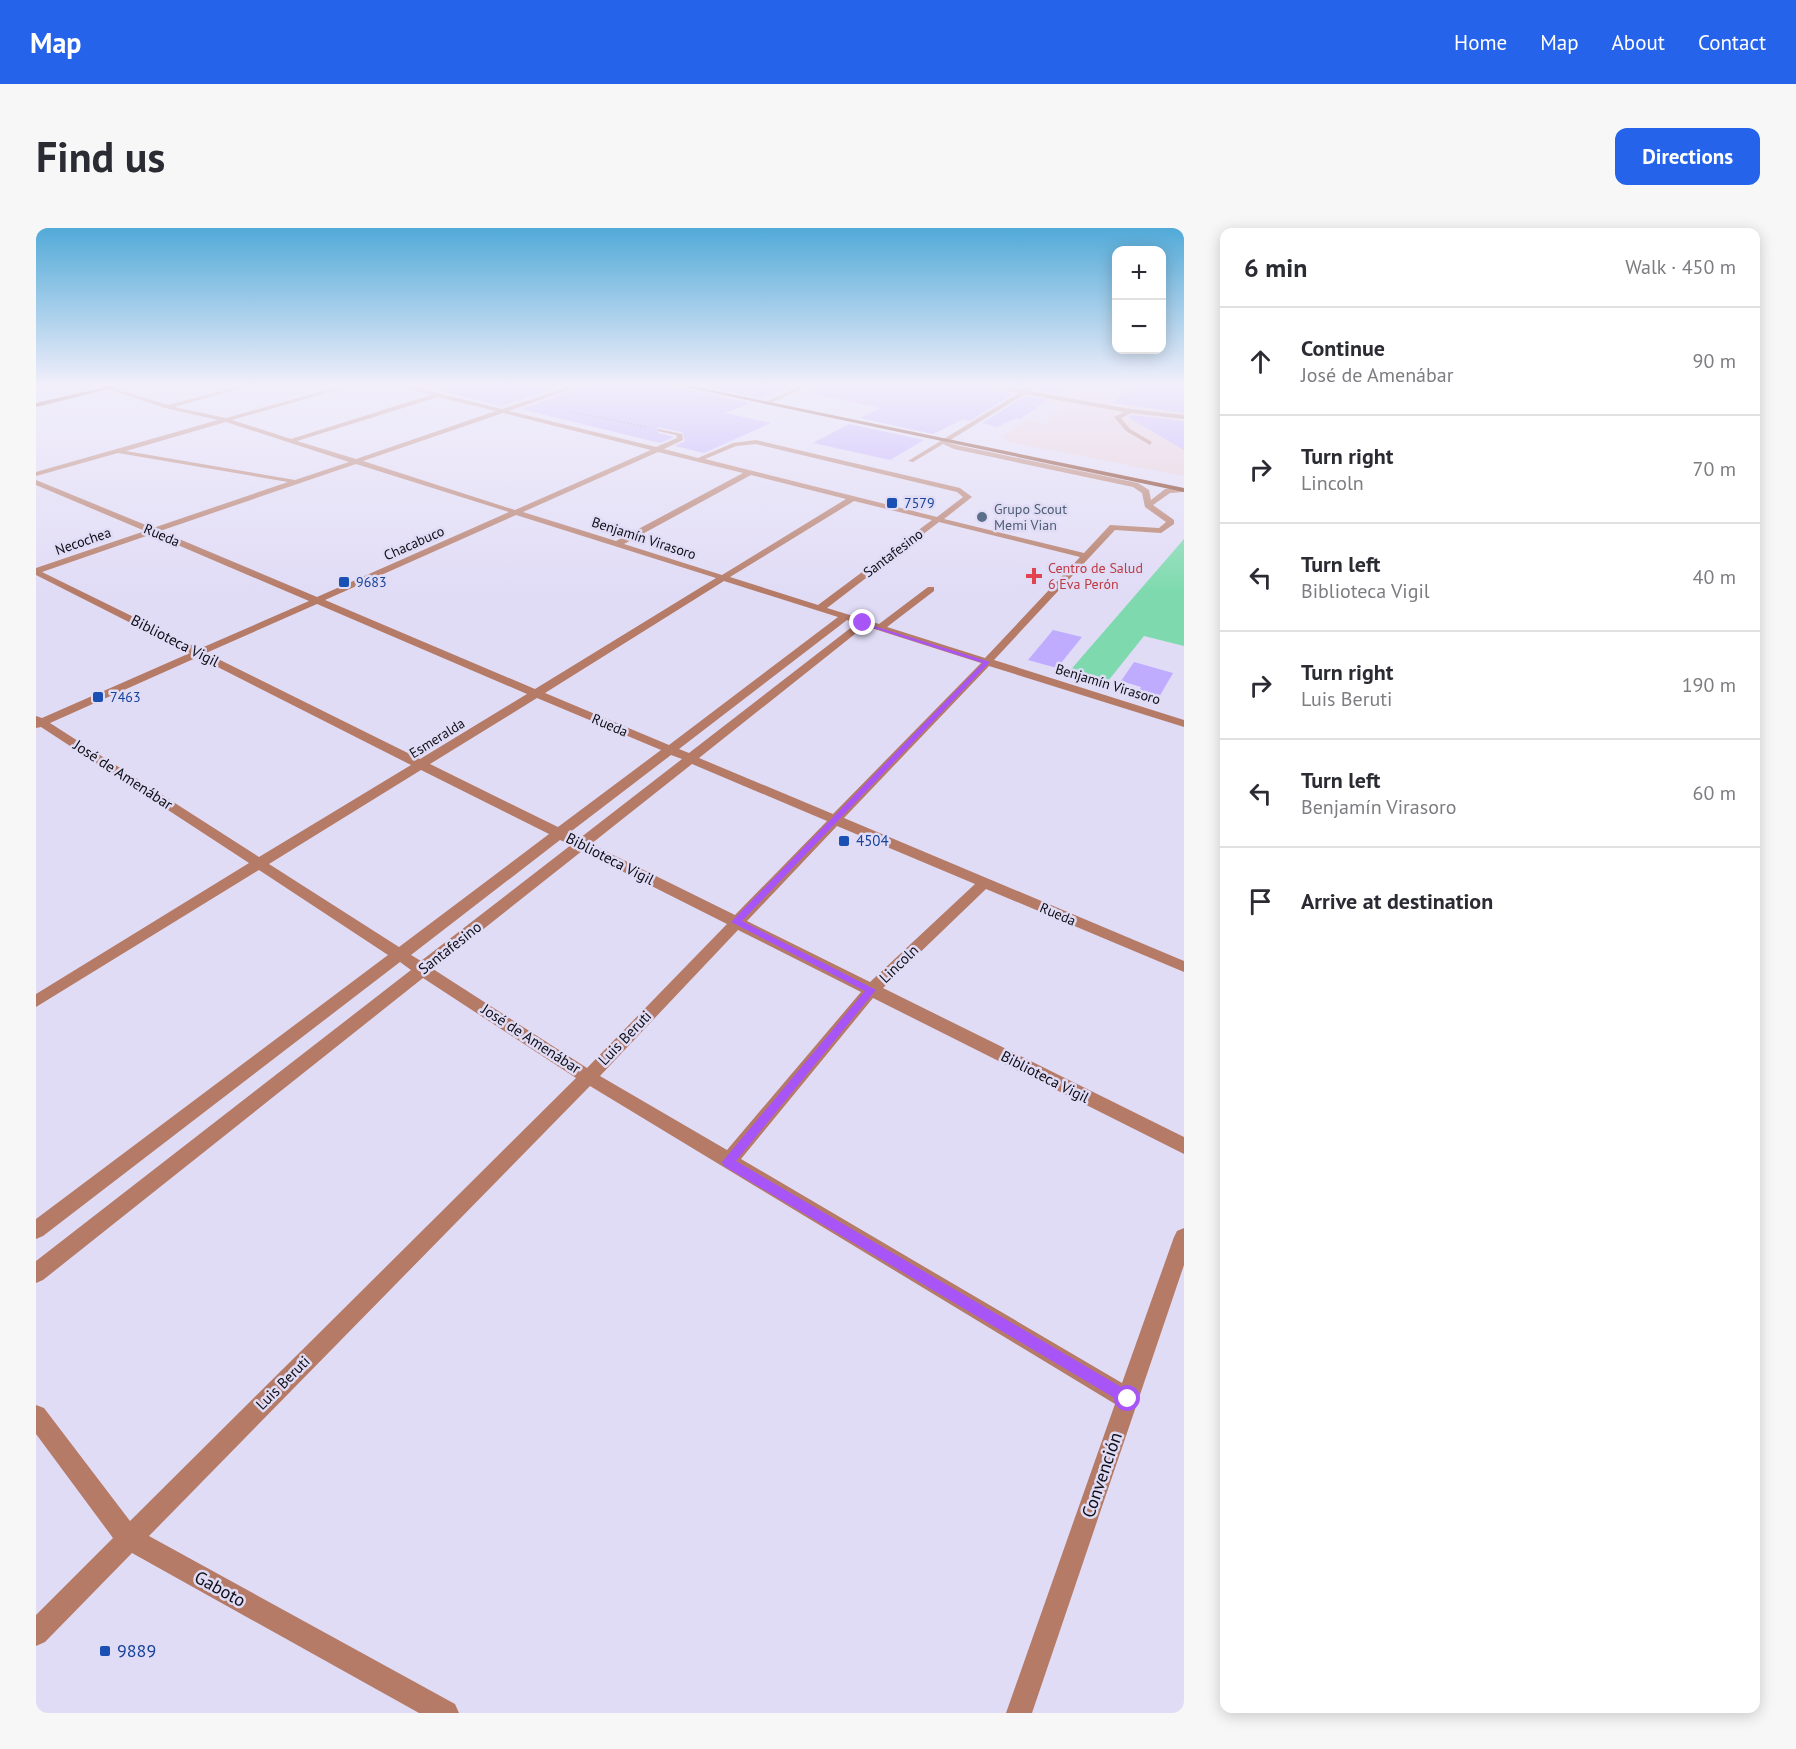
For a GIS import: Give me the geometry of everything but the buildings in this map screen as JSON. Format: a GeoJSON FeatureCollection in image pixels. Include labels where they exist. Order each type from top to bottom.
{"type":"FeatureCollection","features":[{"type":"Feature","properties":{"kind":"main road"},"geometry":{"type":"LineString","coordinates":[[1004,453],[1184,490]]}},
{"type":"Feature","properties":{"kind":"main road"},"geometry":{"type":"LineString","coordinates":[[1038,453],[1184,483]]}},
{"type":"Feature","properties":{"kind":"street"},"geometry":{"type":"LineString","coordinates":[[36,474],[110,453]]}},
{"type":"Feature","properties":{"kind":"street"},"geometry":{"type":"LineString","coordinates":[[123,453],[296,482]]}},
{"type":"Feature","properties":{"kind":"street","name":"Benjamín Virasoro"},"geometry":{"type":"LineString","coordinates":[[327,453],[1184,724]]}},
{"type":"Feature","properties":{"kind":"street","name":"Necochea"},"geometry":{"type":"LineString","coordinates":[[36,571],[379,453]]}},
{"type":"Feature","properties":{"kind":"street","name":"Chacabuco"},"geometry":{"type":"LineString","coordinates":[[38,722],[652,453]]}},
{"type":"Feature","properties":{"kind":"street"},"geometry":{"type":"LineString","coordinates":[[672,453],[1085,556]]}},
{"type":"Feature","properties":{"kind":"street","name":"Santafesino"},"geometry":{"type":"LineString","coordinates":[[698,460],[713,453]]}},
{"type":"Feature","properties":{"kind":"street","name":"Santafesino"},"geometry":{"type":"LineString","coordinates":[[804,453],[960,490],[968,497],[819,609]]}},
{"type":"Feature","properties":{"kind":"street"},"geometry":{"type":"LineString","coordinates":[[911,461],[924,453]]}},
{"type":"Feature","properties":{"kind":"street","name":"Luis Beruti"},"geometry":{"type":"LineString","coordinates":[[36,1633],[588,1077],[987,662],[1113,526],[1161,531],[1171,522],[1148,506],[1146,492],[1135,485],[984,453]]}},
{"type":"Feature","properties":{"kind":"street"},"geometry":{"type":"LineString","coordinates":[[615,545],[749,472]]}},
{"type":"Feature","properties":{"kind":"street","name":"Rueda"},"geometry":{"type":"LineString","coordinates":[[36,482],[1184,967]]}},
{"type":"Feature","properties":{"kind":"street"},"geometry":{"type":"LineString","coordinates":[[1148,506],[1168,491],[1184,490]]}},
{"type":"Feature","properties":{"kind":"street","name":"Esmeralda"},"geometry":{"type":"LineString","coordinates":[[36,1002],[853,498]]}},
{"type":"Feature","properties":{"kind":"street","name":"Biblioteca Vigil"},"geometry":{"type":"LineString","coordinates":[[36,571],[1184,1146]]}},
{"type":"Feature","properties":{"kind":"street"},"geometry":{"type":"LineString","coordinates":[[880,628],[931,589]]}},
{"type":"Feature","properties":{"kind":"street","name":"Santafesino"},"geometry":{"type":"LineString","coordinates":[[36,1230],[845,617]]}},
{"type":"Feature","properties":{"kind":"street","name":"Santafesino"},"geometry":{"type":"LineString","coordinates":[[36,1273],[863,623]]}},
{"type":"Feature","properties":{"kind":"street","name":"José de Amenábar"},"geometry":{"type":"LineString","coordinates":[[38,722],[262,863],[588,1077],[1128,1399]]}},
{"type":"Feature","properties":{"kind":"street","name":"Lincoln"},"geometry":{"type":"LineString","coordinates":[[728,1162],[871,990],[984,883]]}},
{"type":"Feature","properties":{"kind":"street","name":"Convención"},"geometry":{"type":"LineString","coordinates":[[1019,1713],[1184,1237]]}},
{"type":"Feature","properties":{"kind":"street","name":"Gaboto"},"geometry":{"type":"LineString","coordinates":[[36,1416],[128,1538],[446,1713]]}},
{"type":"Feature","properties":{"kind":"shaded area"},"geometry":{"type":"Polygon","coordinates":[[[1066,453],[1184,453],[1184,476],[1066,453]]]}},
{"type":"Feature","properties":{"kind":"green space"},"geometry":{"type":"Polygon","coordinates":[[[1184,539],[1184,646],[1144,636],[1104,686],[1067,674],[1184,539]]]}},
{"type":"Feature","properties":{"kind":"place","name":"7579"},"geometry":{"type":"Point","coordinates":[892,503]}},
{"type":"Feature","properties":{"kind":"place","name":"Grupo Scout Memi Vian"},"geometry":{"type":"Point","coordinates":[982,517]}},
{"type":"Feature","properties":{"kind":"place","name":"Centro de Salud 6 Eva Perón"},"geometry":{"type":"Point","coordinates":[1034,576]}},
{"type":"Feature","properties":{"kind":"place","name":"9683"},"geometry":{"type":"Point","coordinates":[344,582]}},
{"type":"Feature","properties":{"kind":"place","name":"7463"},"geometry":{"type":"Point","coordinates":[98,697]}},
{"type":"Feature","properties":{"kind":"place","name":"4504"},"geometry":{"type":"Point","coordinates":[844,841]}},
{"type":"Feature","properties":{"kind":"place","name":"9889"},"geometry":{"type":"Point","coordinates":[105,1651]}},
{"type":"Feature","properties":{"kind":"route"},"geometry":{"type":"LineString","coordinates":[[863,623],[987,662],[736,922],[871,990],[728,1162],[1128,1399]]}}]}
